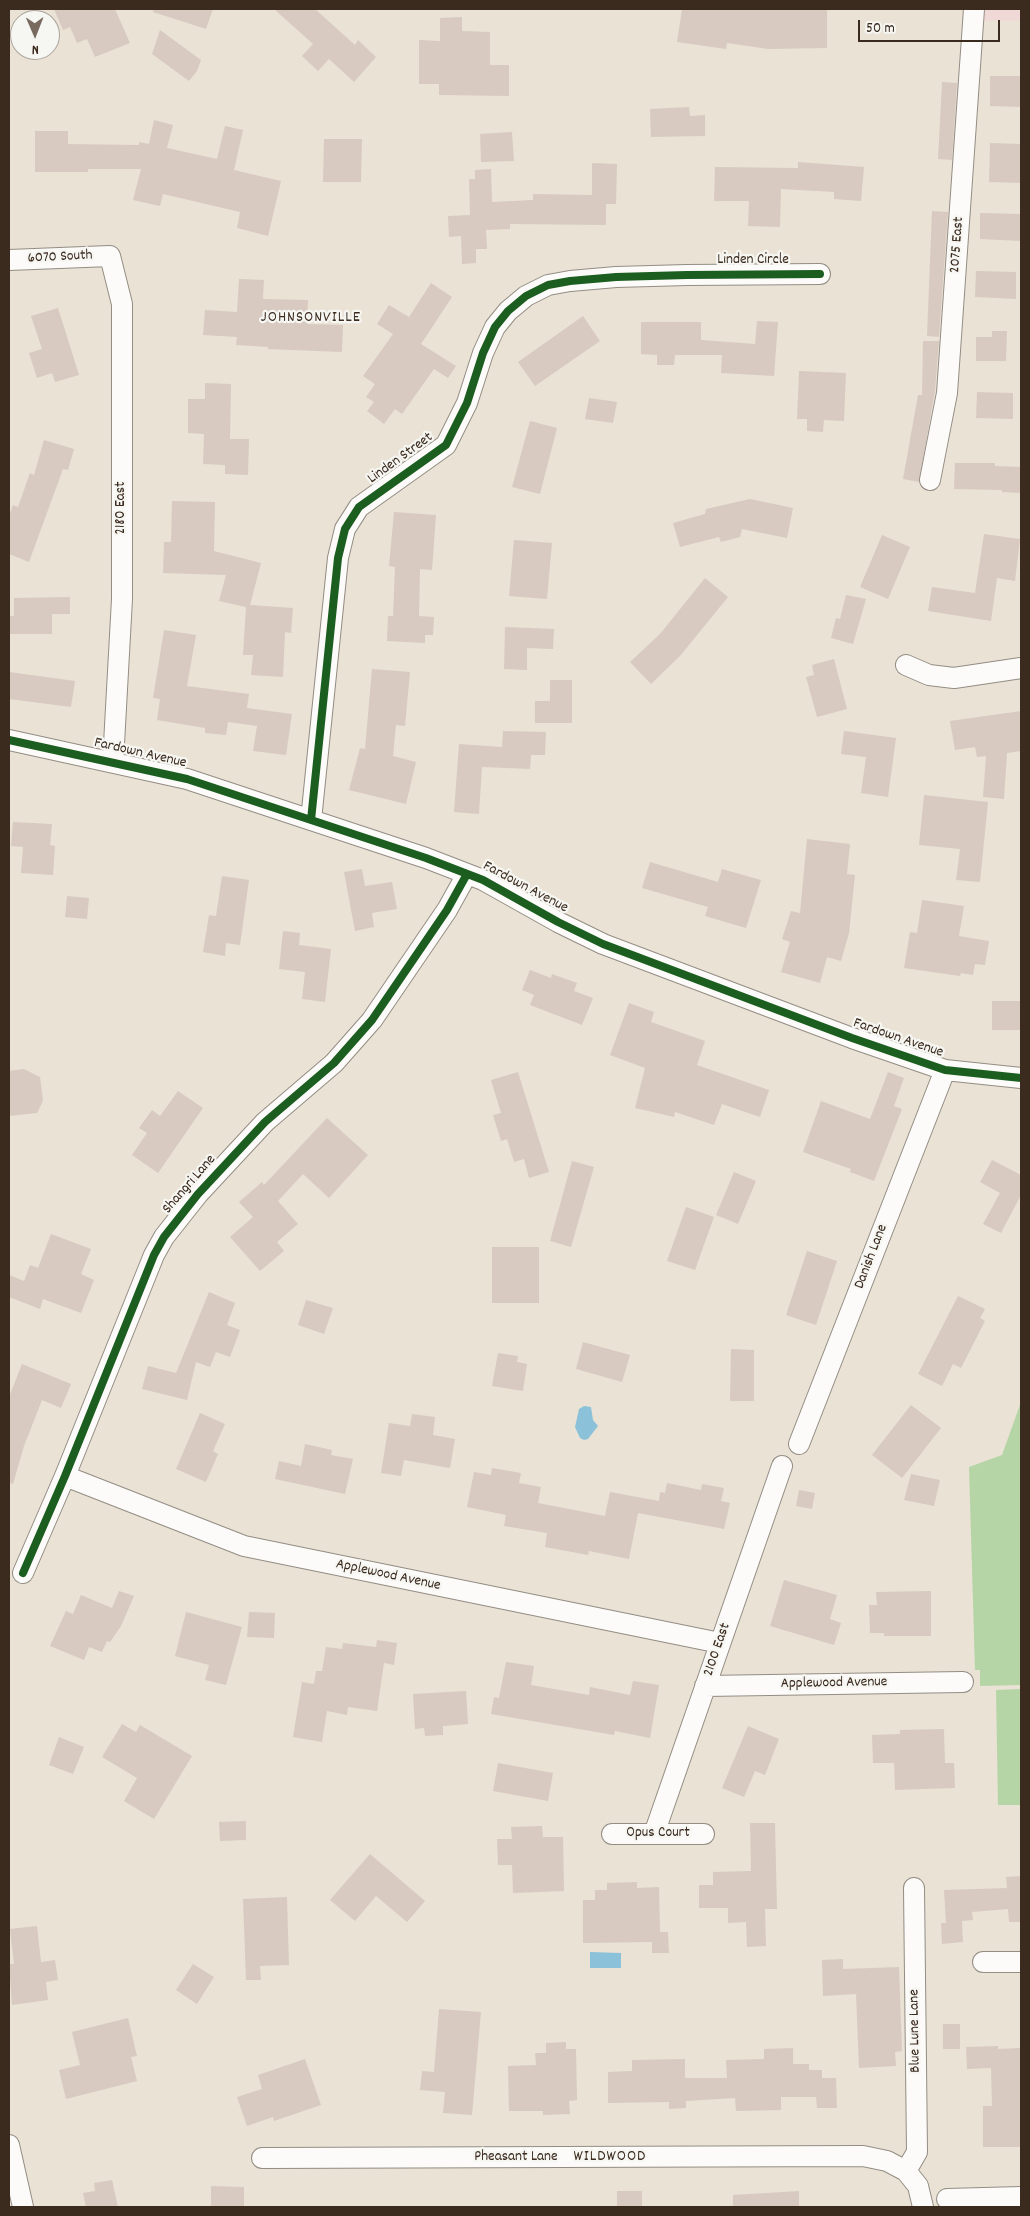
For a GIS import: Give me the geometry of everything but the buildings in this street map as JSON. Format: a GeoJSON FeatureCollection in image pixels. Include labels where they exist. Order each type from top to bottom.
{"type":"FeatureCollection","features":[{"type":"Feature","properties":{"kind":"street","name":"2075 East"},"geometry":{"type":"LineString","coordinates":[[930,480],[947,393],[974,9]]}},
{"type":"Feature","properties":{"kind":"street","name":"6070 South"},"geometry":{"type":"LineString","coordinates":[[9,260],[110,256]]}},
{"type":"Feature","properties":{"kind":"street","name":"2180 East"},"geometry":{"type":"LineString","coordinates":[[110,256],[122,304],[122,599],[113,762]]}},
{"type":"Feature","properties":{"kind":"street","name":"Linden Circle"},"geometry":{"type":"LineString","coordinates":[[687,275],[820,274]]}},
{"type":"Feature","properties":{"kind":"street","name":"Linden Street"},"geometry":{"type":"LineString","coordinates":[[311,820],[338,558],[346,529],[359,507],[446,444],[467,403],[483,352],[495,327],[508,311],[526,296],[548,285],[570,281],[616,277],[687,275]]}},
{"type":"Feature","properties":{"kind":"street"},"geometry":{"type":"LineString","coordinates":[[906,665],[929,676],[954,678],[1021,668]]}},
{"type":"Feature","properties":{"kind":"street","name":"Fardown Avenue"},"geometry":{"type":"LineString","coordinates":[[9,740],[187,779],[311,820],[483,880],[558,922],[624,952],[852,1038],[945,1070],[1021,1078]]}},
{"type":"Feature","properties":{"kind":"street","name":"Shangri Lane"},"geometry":{"type":"LineString","coordinates":[[23,1573],[65,1476],[150,1263],[164,1237],[198,1194],[265,1122],[334,1063],[372,1020],[447,910],[467,874]]}},
{"type":"Feature","properties":{"kind":"street","name":"Danish Lane"},"geometry":{"type":"LineString","coordinates":[[799,1444],[945,1070]]}},
{"type":"Feature","properties":{"kind":"street","name":"2100 East"},"geometry":{"type":"LineString","coordinates":[[654,1834],[782,1466]]}},
{"type":"Feature","properties":{"kind":"street","name":"Applewood Avenue"},"geometry":{"type":"LineString","coordinates":[[65,1476],[244,1546],[720,1643]]}},
{"type":"Feature","properties":{"kind":"street","name":"Applewood Avenue"},"geometry":{"type":"LineString","coordinates":[[705,1686],[963,1682]]}},
{"type":"Feature","properties":{"kind":"street","name":"Opus Court"},"geometry":{"type":"LineString","coordinates":[[612,1834],[704,1834]]}},
{"type":"Feature","properties":{"kind":"street","name":"Blue Lune Lane"},"geometry":{"type":"LineString","coordinates":[[906,2171],[917,2152],[914,1888]]}},
{"type":"Feature","properties":{"kind":"street"},"geometry":{"type":"LineString","coordinates":[[983,1962],[1021,1962]]}},
{"type":"Feature","properties":{"kind":"street"},"geometry":{"type":"LineString","coordinates":[[9,2145],[23,2207]]}},
{"type":"Feature","properties":{"kind":"street","name":"Pheasant Lane"},"geometry":{"type":"LineString","coordinates":[[262,2158],[864,2156],[887,2161],[906,2171]]}},
{"type":"Feature","properties":{"kind":"street"},"geometry":{"type":"LineString","coordinates":[[906,2171],[918,2186],[923,2207]]}},
{"type":"Feature","properties":{"kind":"street"},"geometry":{"type":"LineString","coordinates":[[946,2199],[1021,2197]]}},
{"type":"Feature","properties":{"kind":"shaded area"},"geometry":{"type":"Polygon","coordinates":[[[964,9],[1021,9],[1021,21],[962,20],[964,9]]]}},
{"type":"Feature","properties":{"kind":"green space"},"geometry":{"type":"Polygon","coordinates":[[[1021,1402],[1021,1685],[980,1686],[980,1670],[975,1670],[969,1467],[1002,1455],[1021,1402]]]}},
{"type":"Feature","properties":{"kind":"green space"},"geometry":{"type":"Polygon","coordinates":[[[1021,1689],[1021,1805],[998,1805],[996,1690],[1021,1689]]]}},
{"type":"Feature","properties":{"kind":"water"},"geometry":{"type":"Polygon","coordinates":[[[584,1406],[591,1407],[593,1420],[598,1426],[588,1439],[584,1440],[580,1438],[575,1427],[579,1409],[584,1406]]]}},
{"type":"Feature","properties":{"kind":"water"},"geometry":{"type":"Polygon","coordinates":[[[590,1952],[621,1953],[621,1968],[590,1968],[590,1952]]]}},
{"type":"Feature","properties":{"kind":"cycle path"},"geometry":{"type":"LineString","coordinates":[[311,820],[338,558],[345,529],[359,507],[446,445],[467,403],[483,353],[495,327],[508,311],[526,296],[548,285],[570,281],[616,277],[687,275],[820,274]]}},
{"type":"Feature","properties":{"kind":"cycle path"},"geometry":{"type":"LineString","coordinates":[[9,740],[187,779],[426,858],[483,880],[558,922],[603,944],[852,1038],[945,1070],[1021,1078]]}},
{"type":"Feature","properties":{"kind":"cycle path"},"geometry":{"type":"LineString","coordinates":[[23,1573],[65,1476],[154,1255],[164,1237],[198,1194],[265,1122],[334,1063],[372,1020],[447,910],[467,874]]}},
{"type":"Feature","properties":{"kind":"district","name":"JOHNSONVILLE"},"geometry":{"type":"Point","coordinates":[311,319]}},
{"type":"Feature","properties":{"kind":"district","name":"WILDWOOD"},"geometry":{"type":"Point","coordinates":[610,2158]}}]}
